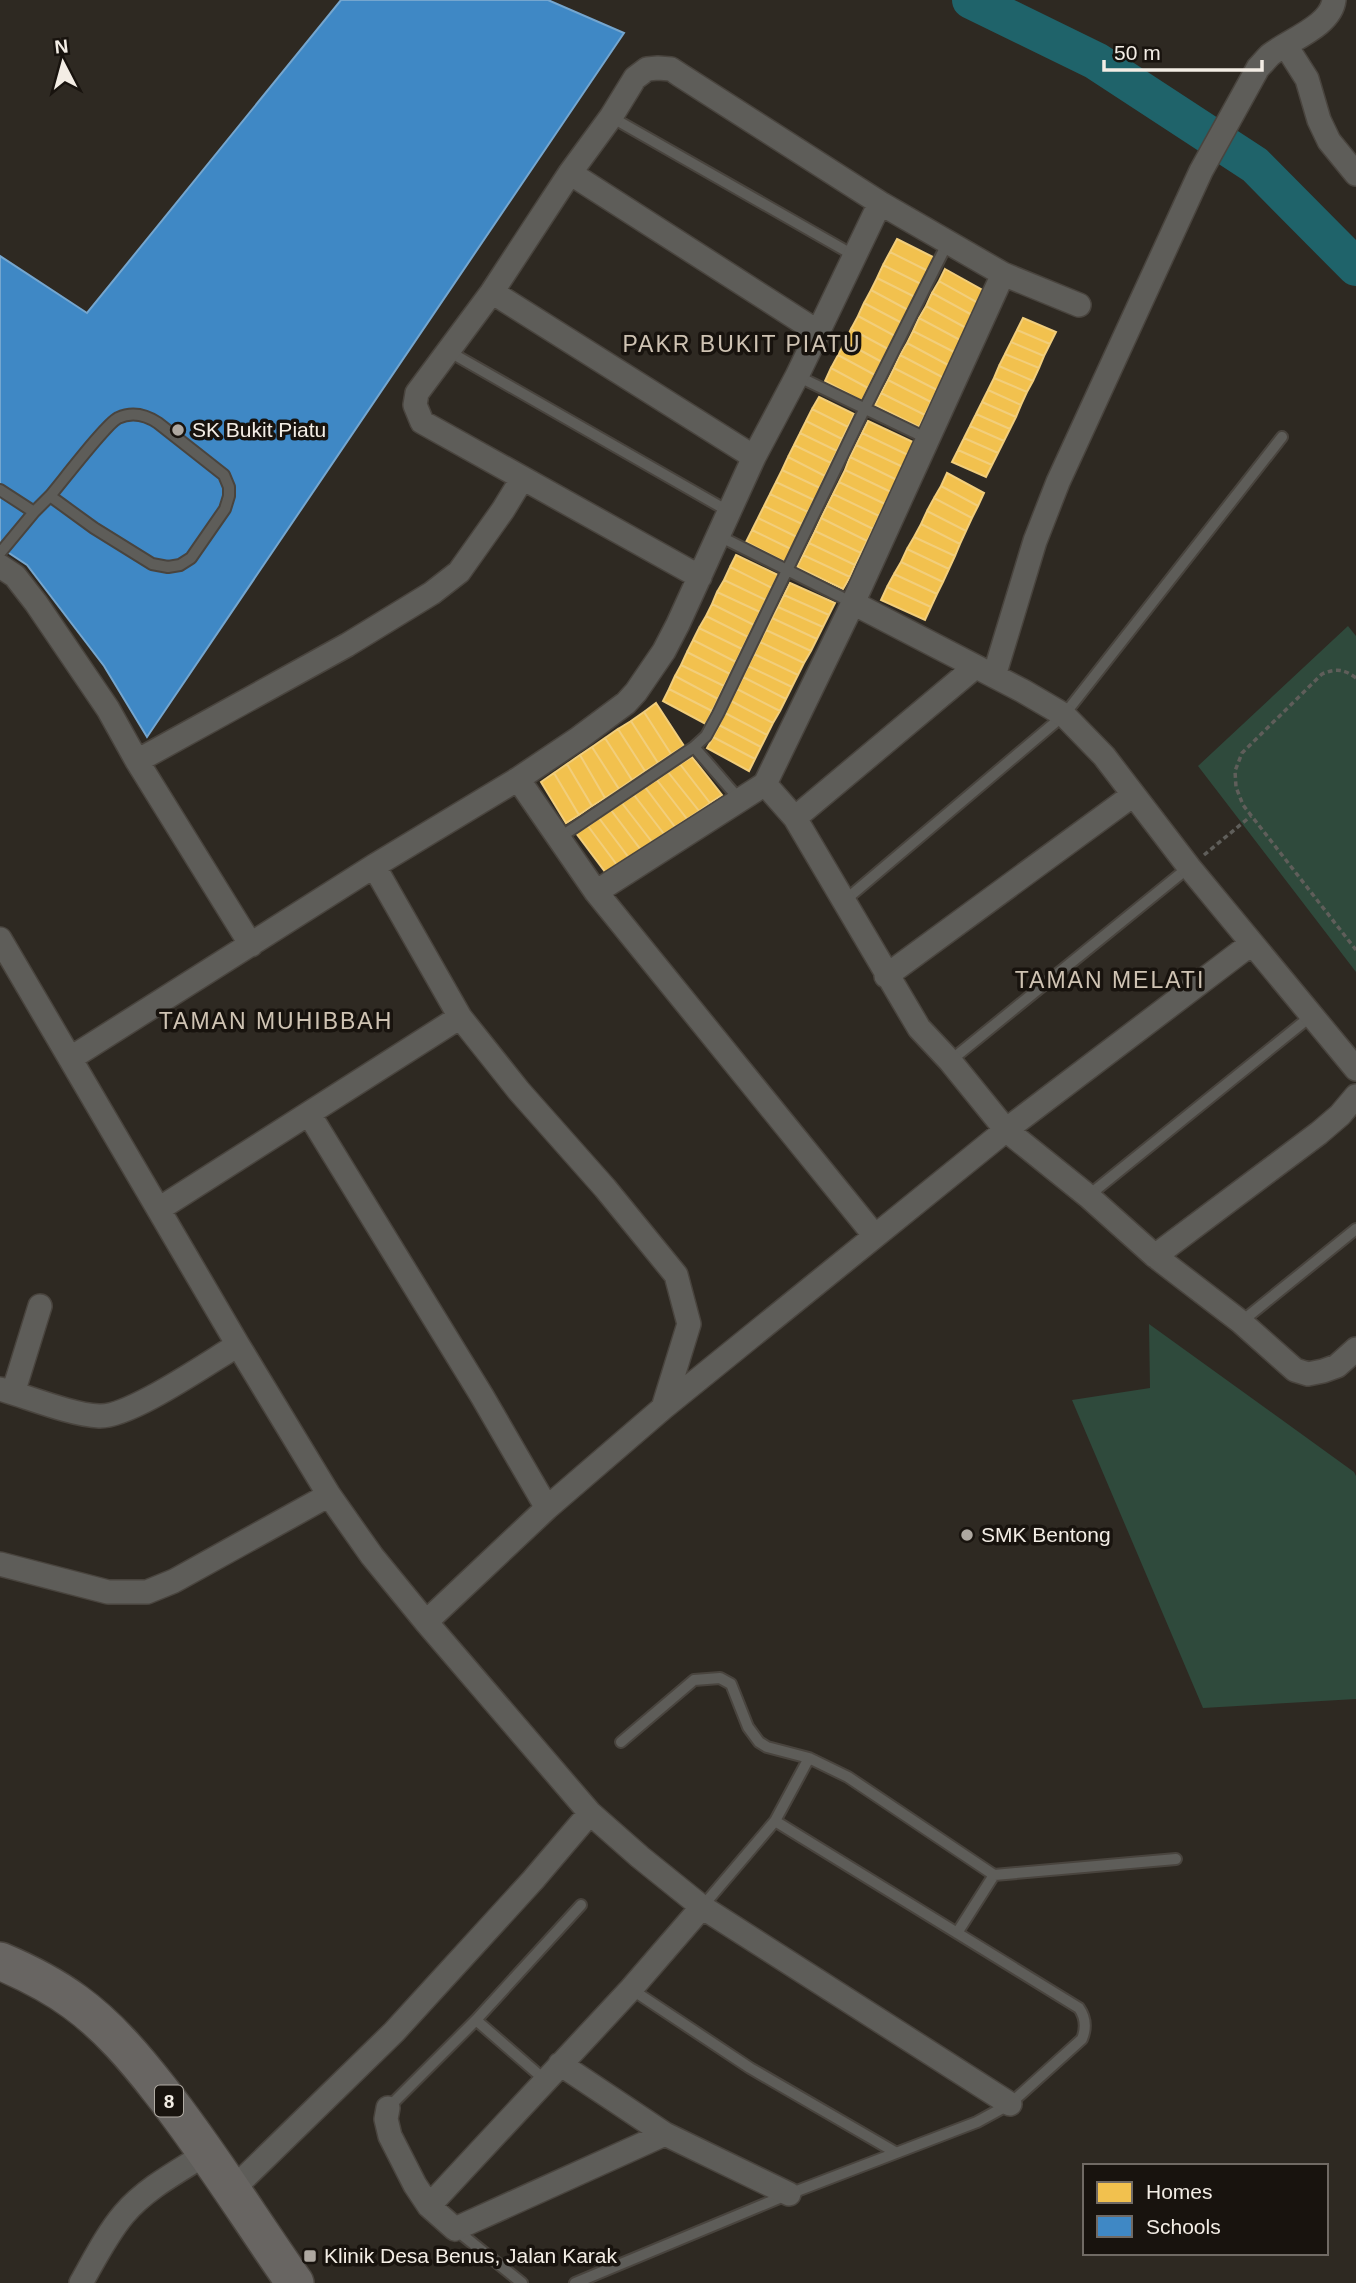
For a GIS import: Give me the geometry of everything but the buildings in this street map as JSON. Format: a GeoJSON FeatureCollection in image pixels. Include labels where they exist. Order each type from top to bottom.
{"type":"FeatureCollection","features":[{"type":"Feature","properties":{"kind":"main road","name":"8"},"geometry":{"type":"LineString","coordinates":[[0,1961],[42,1981],[75,2002],[110,2032],[182,2118],[295,2283]]}},
{"type":"Feature","properties":{"kind":"street"},"geometry":{"type":"LineString","coordinates":[[795,818],[984,672],[1058,482],[1201,171],[1258,68],[1271,54],[1327,16],[1334,0]]}},
{"type":"Feature","properties":{"kind":"street"},"geometry":{"type":"LineString","coordinates":[[1286,46],[1307,79],[1319,120],[1329,141],[1356,174]]}},
{"type":"Feature","properties":{"kind":"street"},"geometry":{"type":"LineString","coordinates":[[700,577],[422,422],[415,405],[417,393],[492,292],[635,78],[647,69],[671,69],[880,203],[1003,274],[1079,305]]}},
{"type":"Feature","properties":{"kind":"street"},"geometry":{"type":"LineString","coordinates":[[570,173],[818,332]]}},
{"type":"Feature","properties":{"kind":"street"},"geometry":{"type":"LineString","coordinates":[[71,1058],[374,866],[518,779],[626,703],[664,651],[754,457],[797,376],[880,203]]}},
{"type":"Feature","properties":{"kind":"street"},"geometry":{"type":"LineString","coordinates":[[596,892],[765,784],[853,603],[1003,274]]}},
{"type":"Feature","properties":{"kind":"street"},"geometry":{"type":"LineString","coordinates":[[492,292],[754,457]]}},
{"type":"Feature","properties":{"kind":"street"},"geometry":{"type":"LineString","coordinates":[[137,761],[357,639],[432,593],[459,572],[522,479]]}},
{"type":"Feature","properties":{"kind":"street"},"geometry":{"type":"LineString","coordinates":[[0,566],[15,576],[36,603],[108,709],[137,761],[251,945]]}},
{"type":"Feature","properties":{"kind":"street"},"geometry":{"type":"LineString","coordinates":[[853,603],[1064,715],[1104,756],[1189,867],[1356,1069]]}},
{"type":"Feature","properties":{"kind":"street"},"geometry":{"type":"LineString","coordinates":[[518,779],[596,892],[875,1236]]}},
{"type":"Feature","properties":{"kind":"street"},"geometry":{"type":"LineString","coordinates":[[765,784],[795,818],[919,1028],[950,1061],[1006,1130],[1088,1196],[1156,1256],[1241,1322],[1295,1370],[1308,1374],[1337,1366],[1356,1349]]}},
{"type":"Feature","properties":{"kind":"street"},"geometry":{"type":"LineString","coordinates":[[887,976],[1133,795]]}},
{"type":"Feature","properties":{"kind":"street"},"geometry":{"type":"LineString","coordinates":[[374,866],[460,1017],[519,1091],[605,1188],[676,1275],[688,1324],[663,1408]]}},
{"type":"Feature","properties":{"kind":"street"},"geometry":{"type":"LineString","coordinates":[[0,939],[329,1495],[372,1556],[426,1622],[590,1813],[702,1907],[1010,2104]]}},
{"type":"Feature","properties":{"kind":"street"},"geometry":{"type":"LineString","coordinates":[[426,1622],[547,1508],[663,1408],[1006,1130],[1251,944]]}},
{"type":"Feature","properties":{"kind":"street"},"geometry":{"type":"LineString","coordinates":[[159,1209],[460,1017]]}},
{"type":"Feature","properties":{"kind":"street"},"geometry":{"type":"LineString","coordinates":[[1156,1256],[1319,1133],[1340,1115],[1356,1096]]}},
{"type":"Feature","properties":{"kind":"street"},"geometry":{"type":"LineString","coordinates":[[309,1114],[482,1396],[547,1508]]}},
{"type":"Feature","properties":{"kind":"street"},"geometry":{"type":"LineString","coordinates":[[40,1306],[7,1391],[101,1417],[114,1415],[151,1397],[238,1345]]}},
{"type":"Feature","properties":{"kind":"street"},"geometry":{"type":"LineString","coordinates":[[0,1564],[107,1592],[147,1592],[174,1581],[329,1495]]}},
{"type":"Feature","properties":{"kind":"street"},"geometry":{"type":"LineString","coordinates":[[233,2189],[394,2032],[524,1890],[590,1813]]}},
{"type":"Feature","properties":{"kind":"street"},"geometry":{"type":"LineString","coordinates":[[429,2206],[631,1989],[702,1907]]}},
{"type":"Feature","properties":{"kind":"street"},"geometry":{"type":"LineString","coordinates":[[553,2072],[665,2134],[789,2194]]}},
{"type":"Feature","properties":{"kind":"street"},"geometry":{"type":"LineString","coordinates":[[388,2108],[386,2119],[390,2136],[415,2185],[429,2206],[455,2229],[665,2134]]}},
{"type":"Feature","properties":{"kind":"street"},"geometry":{"type":"LineString","coordinates":[[81,2283],[126,2212],[168,2177],[207,2153]]}},
{"type":"Feature","properties":{"kind":"lane"},"geometry":{"type":"LineString","coordinates":[[611,117],[855,256]]}},
{"type":"Feature","properties":{"kind":"lane"},"geometry":{"type":"LineString","coordinates":[[559,838],[694,747],[706,736],[948,242]]}},
{"type":"Feature","properties":{"kind":"lane"},"geometry":{"type":"LineString","coordinates":[[448,351],[728,511]]}},
{"type":"Feature","properties":{"kind":"lane"},"geometry":{"type":"LineString","coordinates":[[797,376],[928,439]]}},
{"type":"Feature","properties":{"kind":"lane"},"geometry":{"type":"LineString","coordinates":[[0,553],[115,419],[137,414],[148,416],[224,475],[229,487],[225,509],[191,558],[180,565],[167,567],[152,564],[94,528],[50,496]]}},
{"type":"Feature","properties":{"kind":"lane"},"geometry":{"type":"LineString","coordinates":[[843,902],[1064,715],[1282,437]]}},
{"type":"Feature","properties":{"kind":"lane"},"geometry":{"type":"LineString","coordinates":[[0,490],[34,512]]}},
{"type":"Feature","properties":{"kind":"lane"},"geometry":{"type":"LineString","coordinates":[[717,535],[853,603]]}},
{"type":"Feature","properties":{"kind":"lane"},"geometry":{"type":"LineString","coordinates":[[694,747],[740,800]]}},
{"type":"Feature","properties":{"kind":"lane"},"geometry":{"type":"LineString","coordinates":[[950,1061],[1189,867]]}},
{"type":"Feature","properties":{"kind":"lane"},"geometry":{"type":"LineString","coordinates":[[1088,1196],[1311,1016]]}},
{"type":"Feature","properties":{"kind":"lane"},"geometry":{"type":"LineString","coordinates":[[1241,1322],[1356,1228]]}},
{"type":"Feature","properties":{"kind":"lane"},"geometry":{"type":"LineString","coordinates":[[621,1742],[694,1680],[720,1678],[731,1684],[748,1727],[759,1742],[809,1758],[848,1777],[994,1875],[1176,1859]]}},
{"type":"Feature","properties":{"kind":"lane"},"geometry":{"type":"LineString","coordinates":[[702,1907],[775,1821],[809,1758]]}},
{"type":"Feature","properties":{"kind":"lane"},"geometry":{"type":"LineString","coordinates":[[575,2283],[789,2194],[977,2122],[1010,2104],[1082,2039],[1085,2032],[1084,2015],[1079,2008],[775,1821]]}},
{"type":"Feature","properties":{"kind":"lane"},"geometry":{"type":"LineString","coordinates":[[957,1933],[994,1875]]}},
{"type":"Feature","properties":{"kind":"lane"},"geometry":{"type":"LineString","coordinates":[[388,2108],[476,2020],[581,1905]]}},
{"type":"Feature","properties":{"kind":"lane"},"geometry":{"type":"LineString","coordinates":[[631,1989],[750,2068],[895,2152]]}},
{"type":"Feature","properties":{"kind":"lane"},"geometry":{"type":"LineString","coordinates":[[476,2020],[553,2072]]}},
{"type":"Feature","properties":{"kind":"lane"},"geometry":{"type":"LineString","coordinates":[[455,2229],[522,2283]]}},
{"type":"Feature","properties":{"kind":"path"},"geometry":{"type":"LineString","coordinates":[[1356,678],[1347,671],[1333,669],[1322,674],[1242,753],[1235,771],[1236,787],[1243,805],[1356,950]]}},
{"type":"Feature","properties":{"kind":"path"},"geometry":{"type":"LineString","coordinates":[[1189,867],[1251,816]]}},
{"type":"Feature","properties":{"kind":"green space"},"geometry":{"type":"Polygon","coordinates":[[[1348,626],[1356,636],[1356,972],[1198,766],[1348,626]]]}},
{"type":"Feature","properties":{"kind":"green space"},"geometry":{"type":"Polygon","coordinates":[[[1149,1324],[1354,1472],[1356,1699],[1203,1708],[1072,1400],[1150,1388],[1149,1324]]]}},
{"type":"Feature","properties":{"kind":"waterway"},"geometry":{"type":"LineString","coordinates":[[971,0],[1096,61],[1255,165],[1356,267]]}},
{"type":"Feature","properties":{"kind":"place","name":"SK Bukit Piatu"},"geometry":{"type":"Point","coordinates":[178,430]}},
{"type":"Feature","properties":{"kind":"place","name":"SMK Bentong"},"geometry":{"type":"Point","coordinates":[967,1535]}},
{"type":"Feature","properties":{"kind":"place","name":"Klinik Desa Benus, Jalan Karak"},"geometry":{"type":"Point","coordinates":[310,2256]}},
{"type":"Feature","properties":{"kind":"district","name":"PAKR BUKIT PIATU"},"geometry":{"type":"Point","coordinates":[742,344]}},
{"type":"Feature","properties":{"kind":"district","name":"TAMAN MELATI"},"geometry":{"type":"Point","coordinates":[1110,980]}},
{"type":"Feature","properties":{"kind":"district","name":"TAMAN MUHIBBAH"},"geometry":{"type":"Point","coordinates":[276,1021]}}]}
